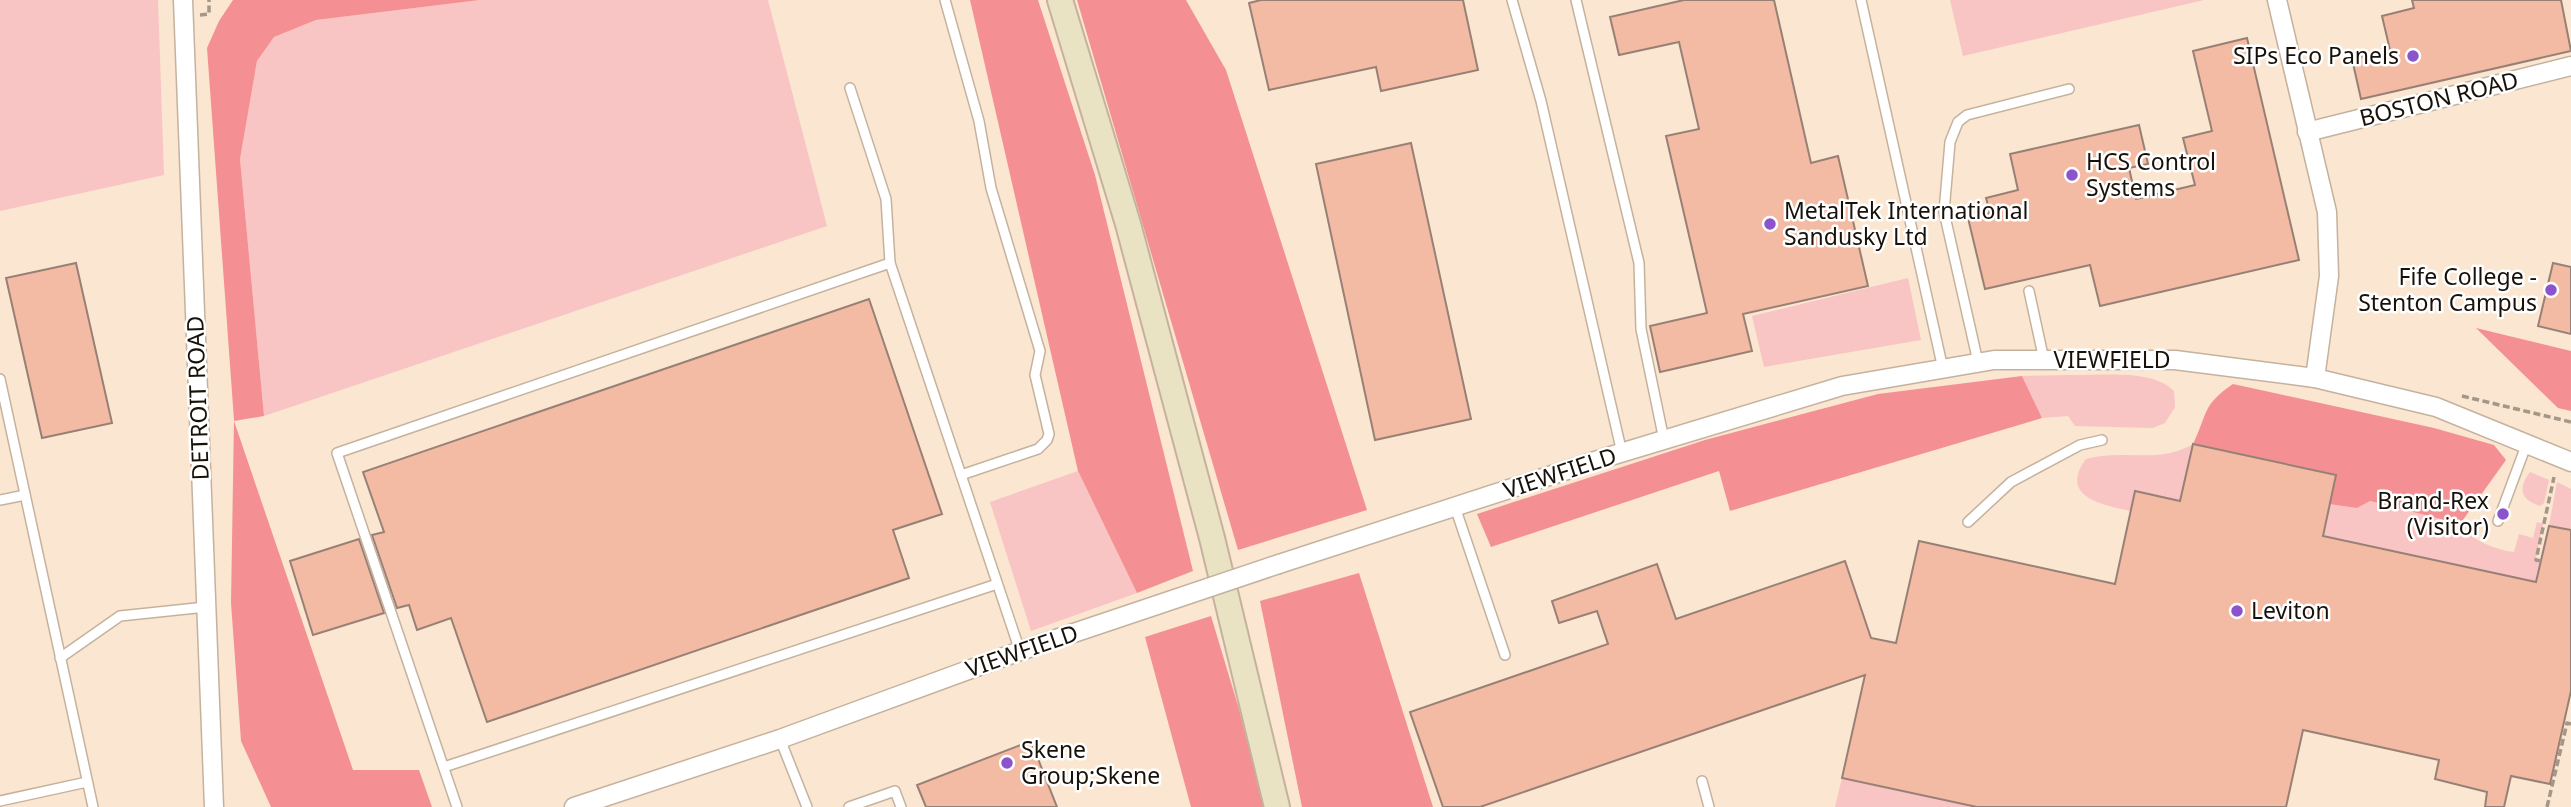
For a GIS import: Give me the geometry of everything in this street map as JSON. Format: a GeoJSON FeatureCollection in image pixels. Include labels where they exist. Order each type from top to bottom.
{"type":"FeatureCollection","features":[{"type":"Feature","properties":{"kind":"main road"},"geometry":{"type":"LineString","coordinates":[[1060,0],[1128,224],[1212,538],[1277,807]]}},
{"type":"Feature","properties":{"kind":"street","name":"DETROIT ROAD"},"geometry":{"type":"LineString","coordinates":[[183,0],[206,607],[217,803]]}},
{"type":"Feature","properties":{"kind":"street"},"geometry":{"type":"LineString","coordinates":[[2277,0],[2327,212],[2329,276],[2315,378]]}},
{"type":"Feature","properties":{"kind":"street","name":"BOSTON ROAD"},"geometry":{"type":"LineString","coordinates":[[2307,132],[2571,66]]}},
{"type":"Feature","properties":{"kind":"street","name":"VIEWFIELD"},"geometry":{"type":"LineString","coordinates":[[574,807],[779,739],[1020,650],[1622,453],[1842,386],[1978,362],[2175,360],[2315,378],[2436,407],[2571,462]]}},
{"type":"Feature","properties":{"kind":"lane"},"geometry":{"type":"LineString","coordinates":[[945,0],[979,121],[994,200],[1040,351],[1035,375],[1049,433],[1047,440],[1038,449],[961,475]]}},
{"type":"Feature","properties":{"kind":"lane"},"geometry":{"type":"LineString","coordinates":[[1512,0],[1541,102],[1622,453]]}},
{"type":"Feature","properties":{"kind":"lane"},"geometry":{"type":"LineString","coordinates":[[1576,0],[1639,263],[1642,330],[1664,440]]}},
{"type":"Feature","properties":{"kind":"lane"},"geometry":{"type":"LineString","coordinates":[[1861,0],[1943,369]]}},
{"type":"Feature","properties":{"kind":"lane"},"geometry":{"type":"LineString","coordinates":[[850,88],[886,199],[890,262],[1020,650]]}},
{"type":"Feature","properties":{"kind":"lane"},"geometry":{"type":"LineString","coordinates":[[1978,362],[1944,212],[1951,142],[1958,122],[1967,114],[2069,89]]}},
{"type":"Feature","properties":{"kind":"lane"},"geometry":{"type":"LineString","coordinates":[[457,807],[337,453],[890,262]]}},
{"type":"Feature","properties":{"kind":"lane"},"geometry":{"type":"LineString","coordinates":[[2029,291],[2044,360]]}},
{"type":"Feature","properties":{"kind":"lane"},"geometry":{"type":"LineString","coordinates":[[0,380],[93,807]]}},
{"type":"Feature","properties":{"kind":"lane"},"geometry":{"type":"LineString","coordinates":[[1969,522],[2011,482],[2080,445],[2102,440]]}},
{"type":"Feature","properties":{"kind":"lane"},"geometry":{"type":"LineString","coordinates":[[2498,521],[2527,443]]}},
{"type":"Feature","properties":{"kind":"lane"},"geometry":{"type":"LineString","coordinates":[[0,500],[25,495]]}},
{"type":"Feature","properties":{"kind":"lane"},"geometry":{"type":"LineString","coordinates":[[1455,507],[1504,655]]}},
{"type":"Feature","properties":{"kind":"lane"},"geometry":{"type":"LineString","coordinates":[[444,766],[997,584]]}},
{"type":"Feature","properties":{"kind":"lane"},"geometry":{"type":"LineString","coordinates":[[60,658],[120,616],[206,607]]}},
{"type":"Feature","properties":{"kind":"lane"},"geometry":{"type":"LineString","coordinates":[[779,739],[807,807]]}},
{"type":"Feature","properties":{"kind":"lane"},"geometry":{"type":"LineString","coordinates":[[1702,781],[1709,807]]}},
{"type":"Feature","properties":{"kind":"lane"},"geometry":{"type":"LineString","coordinates":[[0,801],[87,782]]}},
{"type":"Feature","properties":{"kind":"lane"},"geometry":{"type":"LineString","coordinates":[[849,807],[895,791],[901,807]]}},
{"type":"Feature","properties":{"kind":"path"},"geometry":{"type":"LineString","coordinates":[[2541,561],[2536,560],[2554,477]]}},
{"type":"Feature","properties":{"kind":"path"},"geometry":{"type":"LineString","coordinates":[[2547,807],[2567,723],[2571,724]]}},
{"type":"Feature","properties":{"kind":"shaded area"},"geometry":{"type":"Polygon","coordinates":[[[0,0],[158,0],[164,175],[0,211],[0,0]]]}},
{"type":"Feature","properties":{"kind":"shaded area"},"geometry":{"type":"Polygon","coordinates":[[[233,0],[480,0],[316,20],[274,37],[257,61],[240,159],[264,416],[234,421],[353,770],[419,770],[432,807],[271,807],[241,741],[231,603],[234,420],[207,48],[219,21],[233,0]]]}},
{"type":"Feature","properties":{"kind":"shaded area"},"geometry":{"type":"Polygon","coordinates":[[[480,0],[768,0],[827,226],[264,416],[240,159],[257,61],[274,37],[316,20],[480,0]]]}},
{"type":"Feature","properties":{"kind":"shaded area"},"geometry":{"type":"Polygon","coordinates":[[[970,0],[1038,0],[1095,175],[1193,571],[1137,593],[1078,471],[970,0]]]}},
{"type":"Feature","properties":{"kind":"shaded area"},"geometry":{"type":"Polygon","coordinates":[[[1077,0],[1186,0],[1226,70],[1367,510],[1238,550],[1077,0]]]}},
{"type":"Feature","properties":{"kind":"shaded area"},"geometry":{"type":"Polygon","coordinates":[[[1950,0],[2204,0],[1963,56],[1950,0]]]}},
{"type":"Feature","properties":{"kind":"shaded area"},"geometry":{"type":"Polygon","coordinates":[[[1908,278],[1921,340],[1764,367],[1752,316],[1908,278]]]}},
{"type":"Feature","properties":{"kind":"shaded area"},"geometry":{"type":"Polygon","coordinates":[[[2476,328],[2571,351],[2571,411],[2558,408],[2476,328]]]}},
{"type":"Feature","properties":{"kind":"shaded area"},"geometry":{"type":"Polygon","coordinates":[[[2124,375],[2153,379],[2174,391],[2175,407],[2165,423],[2153,428],[2075,426],[2068,416],[2042,418],[2022,376],[2124,375]]]}},
{"type":"Feature","properties":{"kind":"shaded area"},"geometry":{"type":"Polygon","coordinates":[[[2022,376],[2042,418],[1730,511],[1719,471],[1491,547],[1477,514],[1705,440],[1878,394],[2022,376]]]}},
{"type":"Feature","properties":{"kind":"shaded area"},"geometry":{"type":"Polygon","coordinates":[[[2233,384],[2434,428],[2494,445],[2506,460],[2460,524],[2370,501],[2357,508],[2329,504],[2335,475],[2193,444],[2211,404],[2233,384]]]}},
{"type":"Feature","properties":{"kind":"shaded area"},"geometry":{"type":"Polygon","coordinates":[[[2193,444],[2180,501],[2136,491],[2131,511],[2097,502],[2081,491],[2077,482],[2086,459],[2114,455],[2167,454],[2193,444]]]}},
{"type":"Feature","properties":{"kind":"shaded area"},"geometry":{"type":"Polygon","coordinates":[[[1078,471],[1137,593],[1031,631],[990,502],[1078,471]]]}},
{"type":"Feature","properties":{"kind":"shaded area"},"geometry":{"type":"Polygon","coordinates":[[[2530,472],[2549,480],[2544,503],[2540,506],[2528,500],[2523,493],[2524,483],[2530,472]]]}},
{"type":"Feature","properties":{"kind":"shaded area"},"geometry":{"type":"Polygon","coordinates":[[[2557,482],[2571,489],[2571,530],[2549,526],[2557,482]]]}},
{"type":"Feature","properties":{"kind":"shaded area"},"geometry":{"type":"Polygon","coordinates":[[[2369,501],[2460,524],[2470,535],[2484,543],[2514,552],[2519,534],[2533,538],[2537,522],[2543,524],[2536,559],[2541,561],[2536,583],[2323,536],[2329,504],[2357,508],[2369,501]]]}},
{"type":"Feature","properties":{"kind":"shaded area"},"geometry":{"type":"Polygon","coordinates":[[[1359,573],[1433,807],[1302,807],[1260,601],[1359,573]]]}},
{"type":"Feature","properties":{"kind":"shaded area"},"geometry":{"type":"Polygon","coordinates":[[[1211,616],[1239,709],[1264,807],[1191,807],[1145,637],[1211,616]]]}},
{"type":"Feature","properties":{"kind":"shaded area"},"geometry":{"type":"Polygon","coordinates":[[[1842,778],[1977,807],[1835,807],[1842,778]]]}},
{"type":"Feature","properties":{"kind":"building"},"geometry":{"type":"Polygon","coordinates":[[[1261,0],[1463,0],[1478,70],[1381,91],[1376,67],[1269,90],[1249,3],[1261,0]]]}},
{"type":"Feature","properties":{"kind":"building","name":"MetalTek International Sandusky Ltd"},"geometry":{"type":"Polygon","coordinates":[[[1684,0],[1774,0],[1811,163],[1838,156],[1868,286],[1743,314],[1752,351],[1660,372],[1650,326],[1707,313],[1666,136],[1699,129],[1679,42],[1619,55],[1610,17],[1684,0]]]}},
{"type":"Feature","properties":{"kind":"building"},"geometry":{"type":"Polygon","coordinates":[[[2412,0],[2561,0],[2571,51],[2361,99],[2352,59],[2390,50],[2382,16],[2414,8],[2412,0]]]}},
{"type":"Feature","properties":{"kind":"building","name":"HCS Control Systems"},"geometry":{"type":"Polygon","coordinates":[[[2247,38],[2299,260],[2100,306],[2090,265],[1985,289],[1968,218],[1990,213],[1986,198],[2018,190],[2010,154],[2139,125],[2148,164],[2129,168],[2136,199],[2195,185],[2183,138],[2212,131],[2193,51],[2247,38]]]}},
{"type":"Feature","properties":{"kind":"building"},"geometry":{"type":"Polygon","coordinates":[[[1411,143],[1471,419],[1375,440],[1316,164],[1411,143]]]}},
{"type":"Feature","properties":{"kind":"building"},"geometry":{"type":"Polygon","coordinates":[[[76,263],[112,423],[42,438],[6,278],[76,263]]]}},
{"type":"Feature","properties":{"kind":"building"},"geometry":{"type":"Polygon","coordinates":[[[2553,263],[2571,267],[2571,334],[2538,326],[2553,263]]]}},
{"type":"Feature","properties":{"kind":"building"},"geometry":{"type":"Polygon","coordinates":[[[869,299],[942,514],[893,530],[909,578],[487,722],[451,618],[417,630],[409,605],[397,608],[372,535],[384,532],[363,472],[869,299]]]}},
{"type":"Feature","properties":{"kind":"building","name":"Leviton"},"geometry":{"type":"Polygon","coordinates":[[[2193,444],[2336,475],[2323,536],[2536,582],[2549,526],[2571,530],[2571,691],[2550,784],[2511,776],[2504,807],[2485,807],[2487,792],[2435,779],[2439,760],[2303,730],[2286,807],[1977,807],[1842,778],[1865,675],[1480,807],[1443,807],[1410,712],[1608,644],[1597,611],[1559,623],[1552,601],[1657,564],[1676,619],[1845,561],[1871,638],[1896,643],[1919,541],[2115,584],[2135,491],[2180,501],[2193,444]]]}},
{"type":"Feature","properties":{"kind":"building"},"geometry":{"type":"Polygon","coordinates":[[[359,539],[384,613],[313,635],[290,561],[359,539]]]}},
{"type":"Feature","properties":{"kind":"building","name":"Skene Group;Skene"},"geometry":{"type":"Polygon","coordinates":[[[1031,741],[1057,807],[926,807],[917,785],[1031,741]]]}},
{"type":"Feature","properties":{"kind":"place","name":"SIPs Eco Panels"},"geometry":{"type":"Point","coordinates":[2413,56]}},
{"type":"Feature","properties":{"kind":"place","name":"HCS Control Systems"},"geometry":{"type":"Point","coordinates":[2072,175]}},
{"type":"Feature","properties":{"kind":"place","name":"MetalTek International Sandusky Ltd"},"geometry":{"type":"Point","coordinates":[1770,224]}},
{"type":"Feature","properties":{"kind":"place","name":"Fife College - Stenton Campus"},"geometry":{"type":"Point","coordinates":[2551,290]}},
{"type":"Feature","properties":{"kind":"place","name":"Brand-Rex (Visitor)"},"geometry":{"type":"Point","coordinates":[2503,514]}},
{"type":"Feature","properties":{"kind":"place","name":"Leviton"},"geometry":{"type":"Point","coordinates":[2237,611]}},
{"type":"Feature","properties":{"kind":"place","name":"Skene Group;Skene"},"geometry":{"type":"Point","coordinates":[1007,763]}}]}
